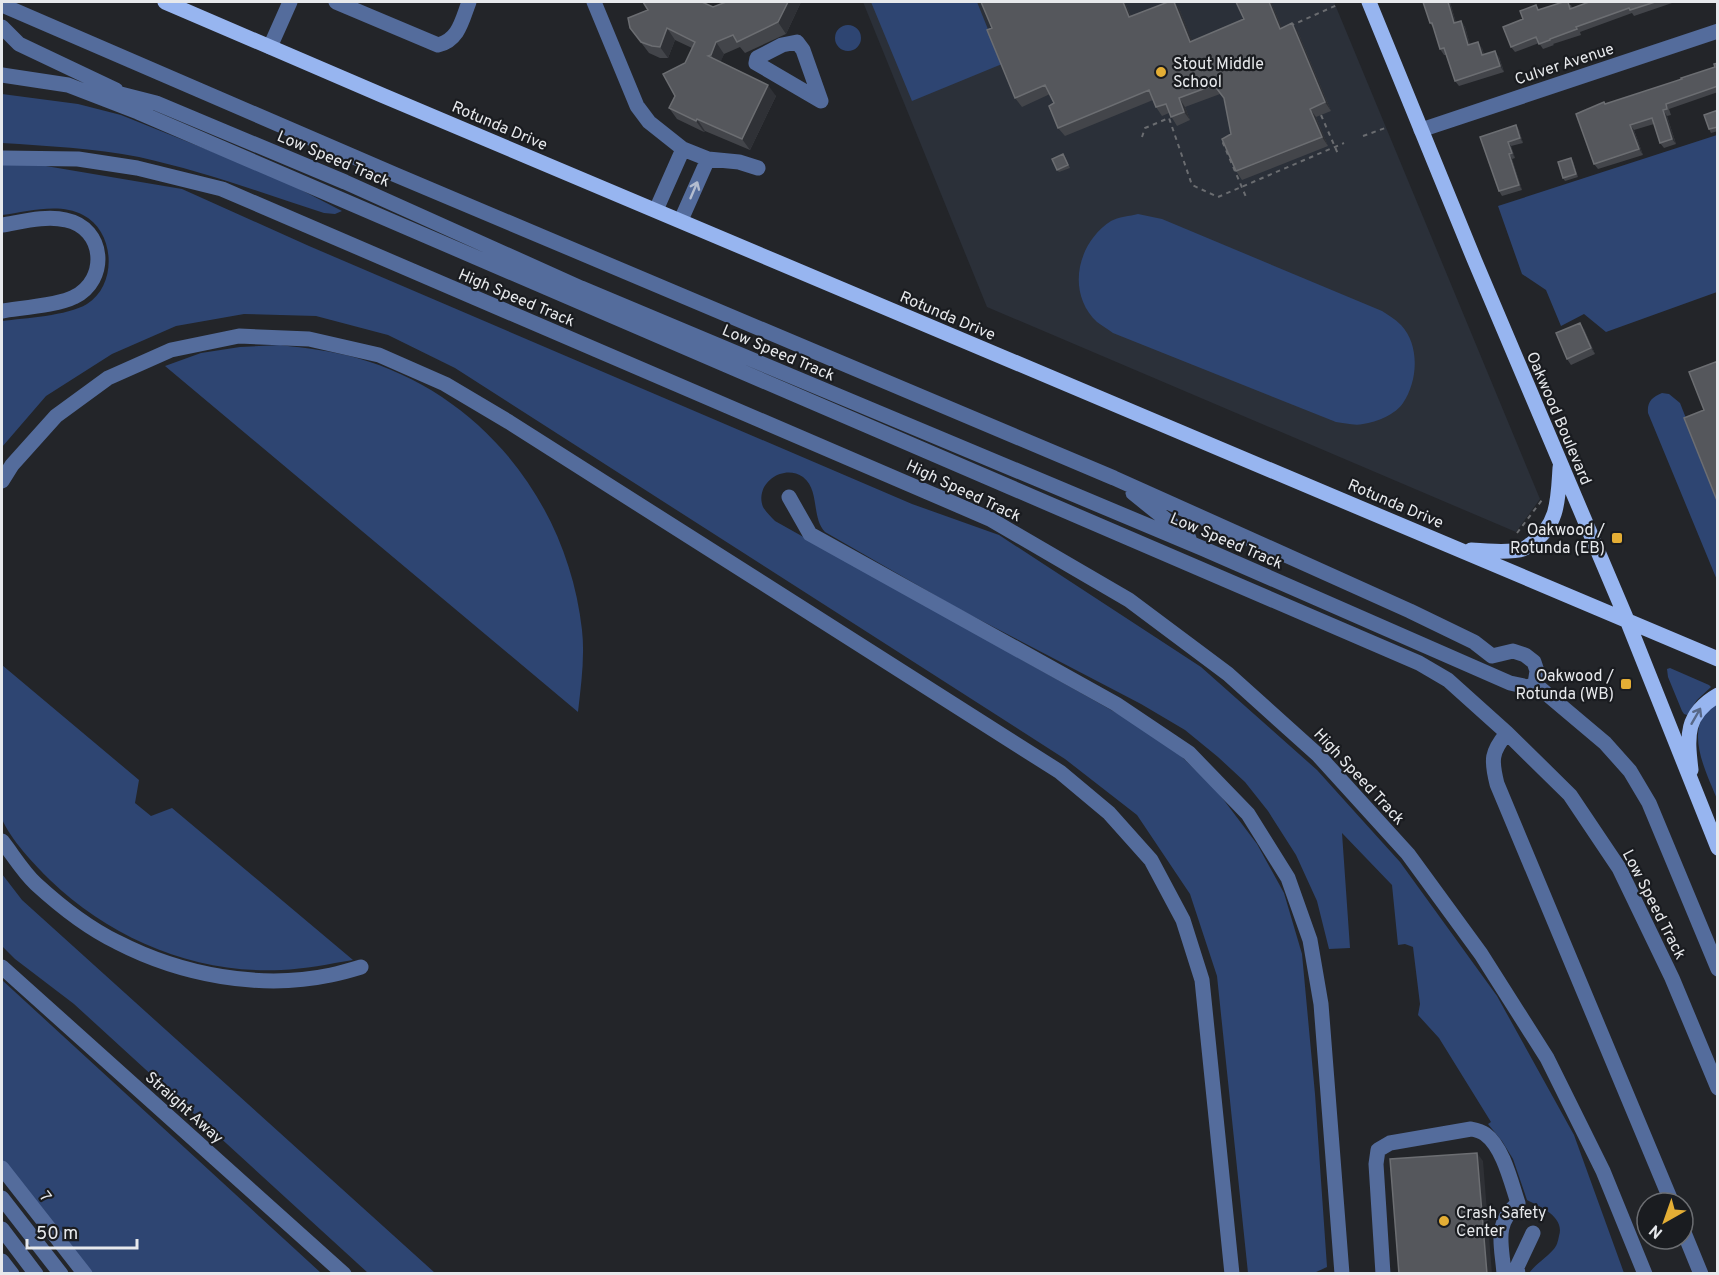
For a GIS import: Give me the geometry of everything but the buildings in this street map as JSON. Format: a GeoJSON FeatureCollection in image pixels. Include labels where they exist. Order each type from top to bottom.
{"type":"FeatureCollection","features":[{"type":"Feature","properties":{"kind":"main road","name":"Rotunda Drive"},"geometry":{"type":"LineString","coordinates":[[165,2],[1718,659]]}},
{"type":"Feature","properties":{"kind":"main road","name":"Oakwood Boulevard"},"geometry":{"type":"LineString","coordinates":[[1368,2],[1473,259],[1627,620],[1718,848]]}},
{"type":"Feature","properties":{"kind":"main road"},"geometry":{"type":"LineString","coordinates":[[1459,550],[1523,549],[1544,534],[1558,504],[1560,464]]}},
{"type":"Feature","properties":{"kind":"main road"},"geometry":{"type":"LineString","coordinates":[[1693,788],[1688,747],[1692,719],[1698,711],[1718,695]]}},
{"type":"Feature","properties":{"kind":"street"},"geometry":{"type":"LineString","coordinates":[[270,47],[290,2]]}},
{"type":"Feature","properties":{"kind":"street"},"geometry":{"type":"LineString","coordinates":[[336,2],[438,45],[447,43],[455,37],[469,2]]}},
{"type":"Feature","properties":{"kind":"street"},"geometry":{"type":"LineString","coordinates":[[594,2],[637,106],[649,122],[683,149],[708,159],[739,162],[758,168]]}},
{"type":"Feature","properties":{"kind":"street"},"geometry":{"type":"LineString","coordinates":[[2,5],[396,175],[1114,478],[1410,611],[1474,642],[1492,656],[1513,651],[1525,655],[1534,662],[1537,671],[1535,684],[1605,742],[1630,771],[1649,803],[1718,969]]}},
{"type":"Feature","properties":{"kind":"street"},"geometry":{"type":"LineString","coordinates":[[2,27],[20,44],[126,96]]}},
{"type":"Feature","properties":{"kind":"street","name":"Culver Avenue"},"geometry":{"type":"LineString","coordinates":[[1421,130],[1718,31]]}},
{"type":"Feature","properties":{"kind":"street","name":"Low Speed Track"},"geometry":{"type":"LineString","coordinates":[[2,74],[72,82],[156,103],[324,173],[581,288],[1204,549],[1510,683],[1528,687],[1535,684]]}},
{"type":"Feature","properties":{"kind":"street","name":"Low Speed Track"},"geometry":{"type":"LineString","coordinates":[[2,74],[68,86],[138,112],[1419,663],[1448,680],[1507,733],[1570,795],[1619,868],[1672,978],[1718,1088]]}},
{"type":"Feature","properties":{"kind":"street"},"geometry":{"type":"LineString","coordinates":[[656,210],[683,149]]}},
{"type":"Feature","properties":{"kind":"street","name":"High Speed Track"},"geometry":{"type":"LineString","coordinates":[[2,158],[78,159],[137,168],[222,189],[990,519],[1129,600],[1228,674],[1318,755],[1407,854],[1481,954],[1547,1058],[1603,1171],[1645,1274]]}},
{"type":"Feature","properties":{"kind":"street"},"geometry":{"type":"LineString","coordinates":[[681,220],[708,159]]}},
{"type":"Feature","properties":{"kind":"street"},"geometry":{"type":"LineString","coordinates":[[2,225],[51,218],[68,220],[82,227],[94,240],[99,257],[96,274],[87,288],[74,297],[2,311]]}},
{"type":"Feature","properties":{"kind":"street"},"geometry":{"type":"LineString","coordinates":[[2,481],[12,465],[56,416],[108,378],[171,350],[239,336],[309,339],[379,355],[445,384],[509,422],[1050,766],[1109,813],[1151,860],[1182,920],[1202,980],[1232,1274]]}},
{"type":"Feature","properties":{"kind":"street"},"geometry":{"type":"LineString","coordinates":[[1114,478],[1204,549]]}},
{"type":"Feature","properties":{"kind":"street"},"geometry":{"type":"LineString","coordinates":[[789,497],[810,534],[1116,704],[1189,753],[1248,814],[1288,878],[1310,940],[1321,1004],[1342,1274]]}},
{"type":"Feature","properties":{"kind":"street"},"geometry":{"type":"LineString","coordinates":[[1507,733],[1496,746],[1493,766],[1497,784],[1667,1191]]}},
{"type":"Feature","properties":{"kind":"street"},"geometry":{"type":"LineString","coordinates":[[2,841],[34,882],[82,921],[117,942],[152,958],[189,969],[260,980],[330,976],[361,967]]}},
{"type":"Feature","properties":{"kind":"street","name":"Straight Away"},"geometry":{"type":"LineString","coordinates":[[2,967],[344,1274]]}},
{"type":"Feature","properties":{"kind":"street"},"geometry":{"type":"LineString","coordinates":[[1383,1274],[1376,1164],[1378,1150],[1390,1143],[1471,1129],[1483,1132],[1492,1140],[1504,1163],[1518,1203],[1503,1219],[1501,1230],[1504,1274]]}},
{"type":"Feature","properties":{"kind":"street","name":"7"},"geometry":{"type":"LineString","coordinates":[[2,1168],[85,1274]]}},
{"type":"Feature","properties":{"kind":"street"},"geometry":{"type":"LineString","coordinates":[[2,1182],[74,1274]]}},
{"type":"Feature","properties":{"kind":"street"},"geometry":{"type":"LineString","coordinates":[[2,1198],[61,1274]]}},
{"type":"Feature","properties":{"kind":"street"},"geometry":{"type":"LineString","coordinates":[[2,1214],[49,1274]]}},
{"type":"Feature","properties":{"kind":"street"},"geometry":{"type":"LineString","coordinates":[[2,1229],[36,1274]]}},
{"type":"Feature","properties":{"kind":"street"},"geometry":{"type":"LineString","coordinates":[[1518,1274],[1518,1267],[1533,1233]]}},
{"type":"Feature","properties":{"kind":"street"},"geometry":{"type":"LineString","coordinates":[[2,1245],[24,1274]]}},
{"type":"Feature","properties":{"kind":"street"},"geometry":{"type":"LineString","coordinates":[[1692,1251],[1701,1274]]}},
{"type":"Feature","properties":{"kind":"street"},"geometry":{"type":"LineString","coordinates":[[2,1261],[12,1274]]}},
{"type":"Feature","properties":{"kind":"path"},"geometry":{"type":"LineString","coordinates":[[1283,29],[1337,5]]}},
{"type":"Feature","properties":{"kind":"path"},"geometry":{"type":"LineString","coordinates":[[1321,115],[1338,154]]}},
{"type":"Feature","properties":{"kind":"path"},"geometry":{"type":"LineString","coordinates":[[1142,137],[1145,128],[1169,118],[1192,185],[1218,197],[1344,143]]}},
{"type":"Feature","properties":{"kind":"path"},"geometry":{"type":"LineString","coordinates":[[1363,136],[1388,127]]}},
{"type":"Feature","properties":{"kind":"path"},"geometry":{"type":"LineString","coordinates":[[1230,140],[1223,143],[1246,197]]}},
{"type":"Feature","properties":{"kind":"path"},"geometry":{"type":"LineString","coordinates":[[1517,533],[1542,500]]}},
{"type":"Feature","properties":{"kind":"shaded area"},"geometry":{"type":"Polygon","coordinates":[[[863,2],[1334,2],[1540,499],[1516,532],[987,307],[863,2]]]}},
{"type":"Feature","properties":{"kind":"shaded area"},"geometry":{"type":"Polygon","coordinates":[[[871,2],[977,2],[1002,64],[912,101],[871,2]]]}},
{"type":"Feature","properties":{"kind":"shaded area"},"geometry":{"type":"Polygon","coordinates":[[[848,25],[857,29],[861,38],[857,47],[848,51],[839,47],[835,38],[839,29],[848,25]]]}},
{"type":"Feature","properties":{"kind":"shaded area"},"geometry":{"type":"Polygon","coordinates":[[[2,94],[78,104],[121,115],[280,179],[342,211],[335,214],[324,213],[209,176],[139,157],[88,149],[2,143],[2,94]]]}},
{"type":"Feature","properties":{"kind":"shaded area"},"geometry":{"type":"Polygon","coordinates":[[[1717,135],[1717,292],[1606,332],[1584,314],[1561,326],[1546,290],[1522,274],[1498,206],[1717,135]]]}},
{"type":"Feature","properties":{"kind":"shaded area"},"geometry":{"type":"Polygon","coordinates":[[[2,164],[40,165],[182,189],[309,246],[912,504],[999,535],[1201,667],[1317,770],[1400,862],[1497,996],[1574,1135],[1624,1273],[1529,1273],[1555,1247],[1560,1229],[1558,1223],[1550,1214],[1527,1200],[1513,1159],[1488,1124],[1491,1122],[1439,1038],[1418,1015],[1420,1004],[1413,947],[1405,944],[1398,945],[1392,885],[1342,833],[1350,948],[1329,949],[1317,901],[1296,855],[1268,811],[1245,782],[1218,757],[1185,730],[1141,704],[959,609],[825,532],[818,519],[812,489],[803,477],[795,473],[779,474],[766,484],[761,499],[763,507],[775,521],[1145,729],[1179,754],[1217,791],[1257,844],[1284,893],[1302,954],[1315,1094],[1327,1267],[1314,1273],[1248,1273],[1217,976],[1190,894],[1137,815],[1065,759],[455,368],[388,335],[316,316],[244,314],[176,326],[112,354],[46,396],[2,447],[2,321],[57,314],[87,304],[104,284],[109,258],[107,245],[94,223],[74,211],[53,208],[2,215],[2,164]]]}},
{"type":"Feature","properties":{"kind":"shaded area"},"geometry":{"type":"Polygon","coordinates":[[[1138,214],[1162,219],[1392,317],[1407,333],[1414,353],[1412,384],[1403,403],[1391,414],[1374,421],[1357,425],[1336,422],[1113,333],[1097,322],[1087,310],[1081,297],[1079,283],[1083,255],[1099,230],[1111,221],[1138,214]]]}},
{"type":"Feature","properties":{"kind":"shaded area"},"geometry":{"type":"Polygon","coordinates":[[[280,345],[357,358],[402,375],[442,397],[479,426],[511,460],[537,497],[558,539],[573,583],[583,640],[578,712],[165,366],[201,353],[240,347],[280,345]]]}},
{"type":"Feature","properties":{"kind":"shaded area"},"geometry":{"type":"Polygon","coordinates":[[[1662,393],[1669,394],[1680,403],[1717,497],[1717,580],[1648,413],[1651,400],[1662,393]]]}},
{"type":"Feature","properties":{"kind":"shaded area"},"geometry":{"type":"Polygon","coordinates":[[[2,665],[139,780],[135,803],[151,816],[172,808],[353,960],[281,970],[249,970],[217,966],[156,949],[100,920],[74,901],[30,859],[11,835],[2,819],[2,665]]]}},
{"type":"Feature","properties":{"kind":"shaded area"},"geometry":{"type":"Polygon","coordinates":[[[1670,668],[1711,687],[1697,700],[1687,715],[1682,711],[1668,677],[1667,669],[1670,668]]]}},
{"type":"Feature","properties":{"kind":"shaded area"},"geometry":{"type":"Polygon","coordinates":[[[1717,701],[1717,799],[1701,757],[1698,735],[1704,715],[1717,701]]]}},
{"type":"Feature","properties":{"kind":"shaded area"},"geometry":{"type":"Polygon","coordinates":[[[2,874],[22,900],[435,1273],[368,1273],[74,1004],[15,959],[2,946],[2,874]]]}},
{"type":"Feature","properties":{"kind":"shaded area"},"geometry":{"type":"Polygon","coordinates":[[[2,980],[321,1273],[91,1273],[2,1160],[2,980]]]}},
{"type":"Feature","properties":{"kind":"place","name":"Stout Middle School"},"geometry":{"type":"Point","coordinates":[1161,72]}},
{"type":"Feature","properties":{"kind":"place","name":"Oakwood / Rotunda (EB)"},"geometry":{"type":"Point","coordinates":[1617,538]}},
{"type":"Feature","properties":{"kind":"place","name":"Oakwood / Rotunda (WB)"},"geometry":{"type":"Point","coordinates":[1626,684]}},
{"type":"Feature","properties":{"kind":"place","name":"Crash Safety Center"},"geometry":{"type":"Point","coordinates":[1444,1221]}}]}
